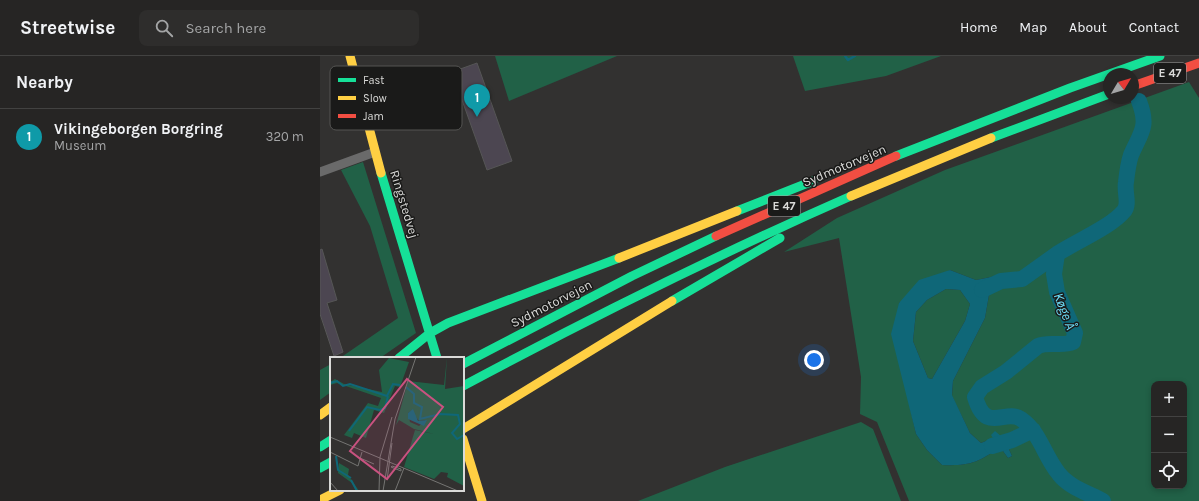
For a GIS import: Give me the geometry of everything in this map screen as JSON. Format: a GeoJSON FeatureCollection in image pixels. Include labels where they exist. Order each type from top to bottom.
{"type":"FeatureCollection","features":[{"type":"Feature","properties":{"kind":"main road","name":"Ringstedvej"},"geometry":{"type":"LineString","coordinates":[[350,56],[353,66]]}},
{"type":"Feature","properties":{"kind":"main road","name":"Sydmotorvejen"},"geometry":{"type":"LineString","coordinates":[[464,363],[592,297],[689,249],[819,190],[982,121],[1160,56]]}},
{"type":"Feature","properties":{"kind":"main road","name":"E 47"},"geometry":{"type":"LineString","coordinates":[[1139,84],[1199,63]]}},
{"type":"Feature","properties":{"kind":"main road","name":"E 47"},"geometry":{"type":"LineString","coordinates":[[464,385],[599,314],[706,261],[826,206],[978,143],[1103,96]]}},
{"type":"Feature","properties":{"kind":"main road"},"geometry":{"type":"LineString","coordinates":[[854,164],[925,136],[982,121]]}},
{"type":"Feature","properties":{"kind":"main road","name":"Ringstedvej"},"geometry":{"type":"LineString","coordinates":[[369,130],[438,357]]}},
{"type":"Feature","properties":{"kind":"main road"},"geometry":{"type":"LineString","coordinates":[[464,428],[711,277],[790,233],[836,210],[955,161],[978,143]]}},
{"type":"Feature","properties":{"kind":"main road"},"geometry":{"type":"LineString","coordinates":[[400,357],[430,333],[448,323],[535,291],[818,178]]}},
{"type":"Feature","properties":{"kind":"main road"},"geometry":{"type":"LineString","coordinates":[[320,415],[330,408]]}},
{"type":"Feature","properties":{"kind":"main road"},"geometry":{"type":"LineString","coordinates":[[320,446],[330,441]]}},
{"type":"Feature","properties":{"kind":"main road"},"geometry":{"type":"LineString","coordinates":[[464,442],[482,501]]}},
{"type":"Feature","properties":{"kind":"main road"},"geometry":{"type":"LineString","coordinates":[[320,468],[330,463]]}},
{"type":"Feature","properties":{"kind":"main road"},"geometry":{"type":"LineString","coordinates":[[320,500],[338,491]]}},
{"type":"Feature","properties":{"kind":"street"},"geometry":{"type":"LineString","coordinates":[[320,172],[375,152]]}},
{"type":"Feature","properties":{"kind":"green space"},"geometry":{"type":"Polygon","coordinates":[[[495,56],[617,56],[509,101],[495,56]]]}},
{"type":"Feature","properties":{"kind":"green space"},"geometry":{"type":"Polygon","coordinates":[[[793,56],[941,56],[886,76],[805,91],[793,56]]]}},
{"type":"Feature","properties":{"kind":"green space"},"geometry":{"type":"Polygon","coordinates":[[[1189,82],[1199,98],[1199,501],[909,501],[877,422],[860,414],[861,377],[839,238],[784,252],[837,218],[945,170],[1128,104],[1139,104],[1139,100],[1189,82]],[[950,270],[899,303],[907,394],[916,434],[927,450],[942,465],[959,465],[973,462],[985,457],[1000,447],[1008,458],[1012,456],[1007,445],[1011,440],[993,438],[981,443],[970,433],[952,396],[953,381],[985,318],[989,295],[996,276],[976,280],[950,270]]]}},
{"type":"Feature","properties":{"kind":"green space"},"geometry":{"type":"Polygon","coordinates":[[[363,162],[416,333],[381,357],[341,357],[398,318],[370,226],[341,170],[363,162]]]}},
{"type":"Feature","properties":{"kind":"green space"},"geometry":{"type":"Polygon","coordinates":[[[946,289],[960,290],[970,304],[965,321],[932,379],[928,378],[913,341],[916,312],[927,300],[946,289]]]}},
{"type":"Feature","properties":{"kind":"green space"},"geometry":{"type":"Polygon","coordinates":[[[330,365],[330,393],[320,400],[320,370],[330,365]]]}},
{"type":"Feature","properties":{"kind":"green space"},"geometry":{"type":"Polygon","coordinates":[[[861,422],[873,429],[901,501],[638,501],[725,467],[861,422]]]}},
{"type":"Feature","properties":{"kind":"water"},"geometry":{"type":"Polygon","coordinates":[[[950,270],[976,280],[996,276],[1006,287],[989,295],[985,318],[953,381],[952,395],[970,433],[981,443],[993,438],[991,435],[995,431],[1003,438],[1012,440],[1007,445],[1012,456],[1008,458],[1000,447],[985,457],[973,462],[959,465],[942,465],[927,450],[916,434],[891,334],[899,303],[919,280],[950,270]],[[946,289],[927,300],[916,312],[913,341],[928,378],[932,379],[965,321],[970,304],[960,290],[946,289]]]}},
{"type":"Feature","properties":{"kind":"building"},"geometry":{"type":"Polygon","coordinates":[[[477,63],[512,161],[487,170],[462,100],[462,68],[477,63]]]}},
{"type":"Feature","properties":{"kind":"building"},"geometry":{"type":"Polygon","coordinates":[[[322,249],[337,300],[327,303],[343,352],[334,356],[320,314],[320,250],[322,249]]]}},
{"type":"Feature","properties":{"kind":"waterway"},"geometry":{"type":"LineString","coordinates":[[845,56],[848,60],[855,56]]}},
{"type":"Feature","properties":{"kind":"waterway","name":"Køge Å"},"geometry":{"type":"LineString","coordinates":[[1103,501],[1073,486],[1063,479],[1049,460],[1033,431],[1021,419],[1015,416],[990,418],[979,408],[975,397],[982,387],[1006,372],[1038,346],[1073,342],[1075,333],[1057,292],[1054,274],[1057,254],[1111,223],[1126,208],[1128,165],[1131,155],[1141,135],[1144,123],[1139,101]]}},
{"type":"Feature","properties":{"kind":"waterway"},"geometry":{"type":"LineString","coordinates":[[982,290],[1001,281],[1022,279],[1057,254]]}},
{"type":"Feature","properties":{"kind":"waterway"},"geometry":{"type":"LineString","coordinates":[[992,446],[1012,440],[1033,430]]}},
{"type":"Feature","properties":{"kind":"traffic: fast"},"geometry":{"type":"LineString","coordinates":[[896,156],[1070,88],[1160,56]]}},
{"type":"Feature","properties":{"kind":"traffic: fast"},"geometry":{"type":"LineString","coordinates":[[991,138],[1103,96]]}},
{"type":"Feature","properties":{"kind":"traffic: fast"},"geometry":{"type":"LineString","coordinates":[[381,173],[437,357]]}},
{"type":"Feature","properties":{"kind":"traffic: fast"},"geometry":{"type":"LineString","coordinates":[[737,211],[813,181]]}},
{"type":"Feature","properties":{"kind":"traffic: fast"},"geometry":{"type":"LineString","coordinates":[[464,385],[655,287],[851,196]]}},
{"type":"Feature","properties":{"kind":"traffic: fast"},"geometry":{"type":"LineString","coordinates":[[464,363],[632,276],[716,236]]}},
{"type":"Feature","properties":{"kind":"traffic: fast"},"geometry":{"type":"LineString","coordinates":[[672,301],[780,238]]}},
{"type":"Feature","properties":{"kind":"traffic: fast"},"geometry":{"type":"LineString","coordinates":[[400,357],[430,333],[448,323],[619,258]]}},
{"type":"Feature","properties":{"kind":"traffic: fast"},"geometry":{"type":"LineString","coordinates":[[320,447],[330,441]]}},
{"type":"Feature","properties":{"kind":"traffic: fast"},"geometry":{"type":"LineString","coordinates":[[320,468],[330,463]]}},
{"type":"Feature","properties":{"kind":"traffic: slow"},"geometry":{"type":"LineString","coordinates":[[350,56],[353,66]]}},
{"type":"Feature","properties":{"kind":"traffic: slow"},"geometry":{"type":"LineString","coordinates":[[370,130],[381,173]]}},
{"type":"Feature","properties":{"kind":"traffic: slow"},"geometry":{"type":"LineString","coordinates":[[851,196],[991,138]]}},
{"type":"Feature","properties":{"kind":"traffic: slow"},"geometry":{"type":"LineString","coordinates":[[619,258],[737,211]]}},
{"type":"Feature","properties":{"kind":"traffic: slow"},"geometry":{"type":"LineString","coordinates":[[464,428],[672,301]]}},
{"type":"Feature","properties":{"kind":"traffic: slow"},"geometry":{"type":"LineString","coordinates":[[320,415],[330,408]]}},
{"type":"Feature","properties":{"kind":"traffic: slow"},"geometry":{"type":"LineString","coordinates":[[464,442],[482,501]]}},
{"type":"Feature","properties":{"kind":"traffic: slow"},"geometry":{"type":"LineString","coordinates":[[320,500],[338,491]]}},
{"type":"Feature","properties":{"kind":"traffic: jam"},"geometry":{"type":"LineString","coordinates":[[1139,84],[1199,63]]}},
{"type":"Feature","properties":{"kind":"traffic: jam"},"geometry":{"type":"LineString","coordinates":[[716,236],[896,156]]}},
{"type":"Feature","properties":{"kind":"place","name":"Vikingeborgen Borgring"},"geometry":{"type":"Point","coordinates":[477,117]}}]}
